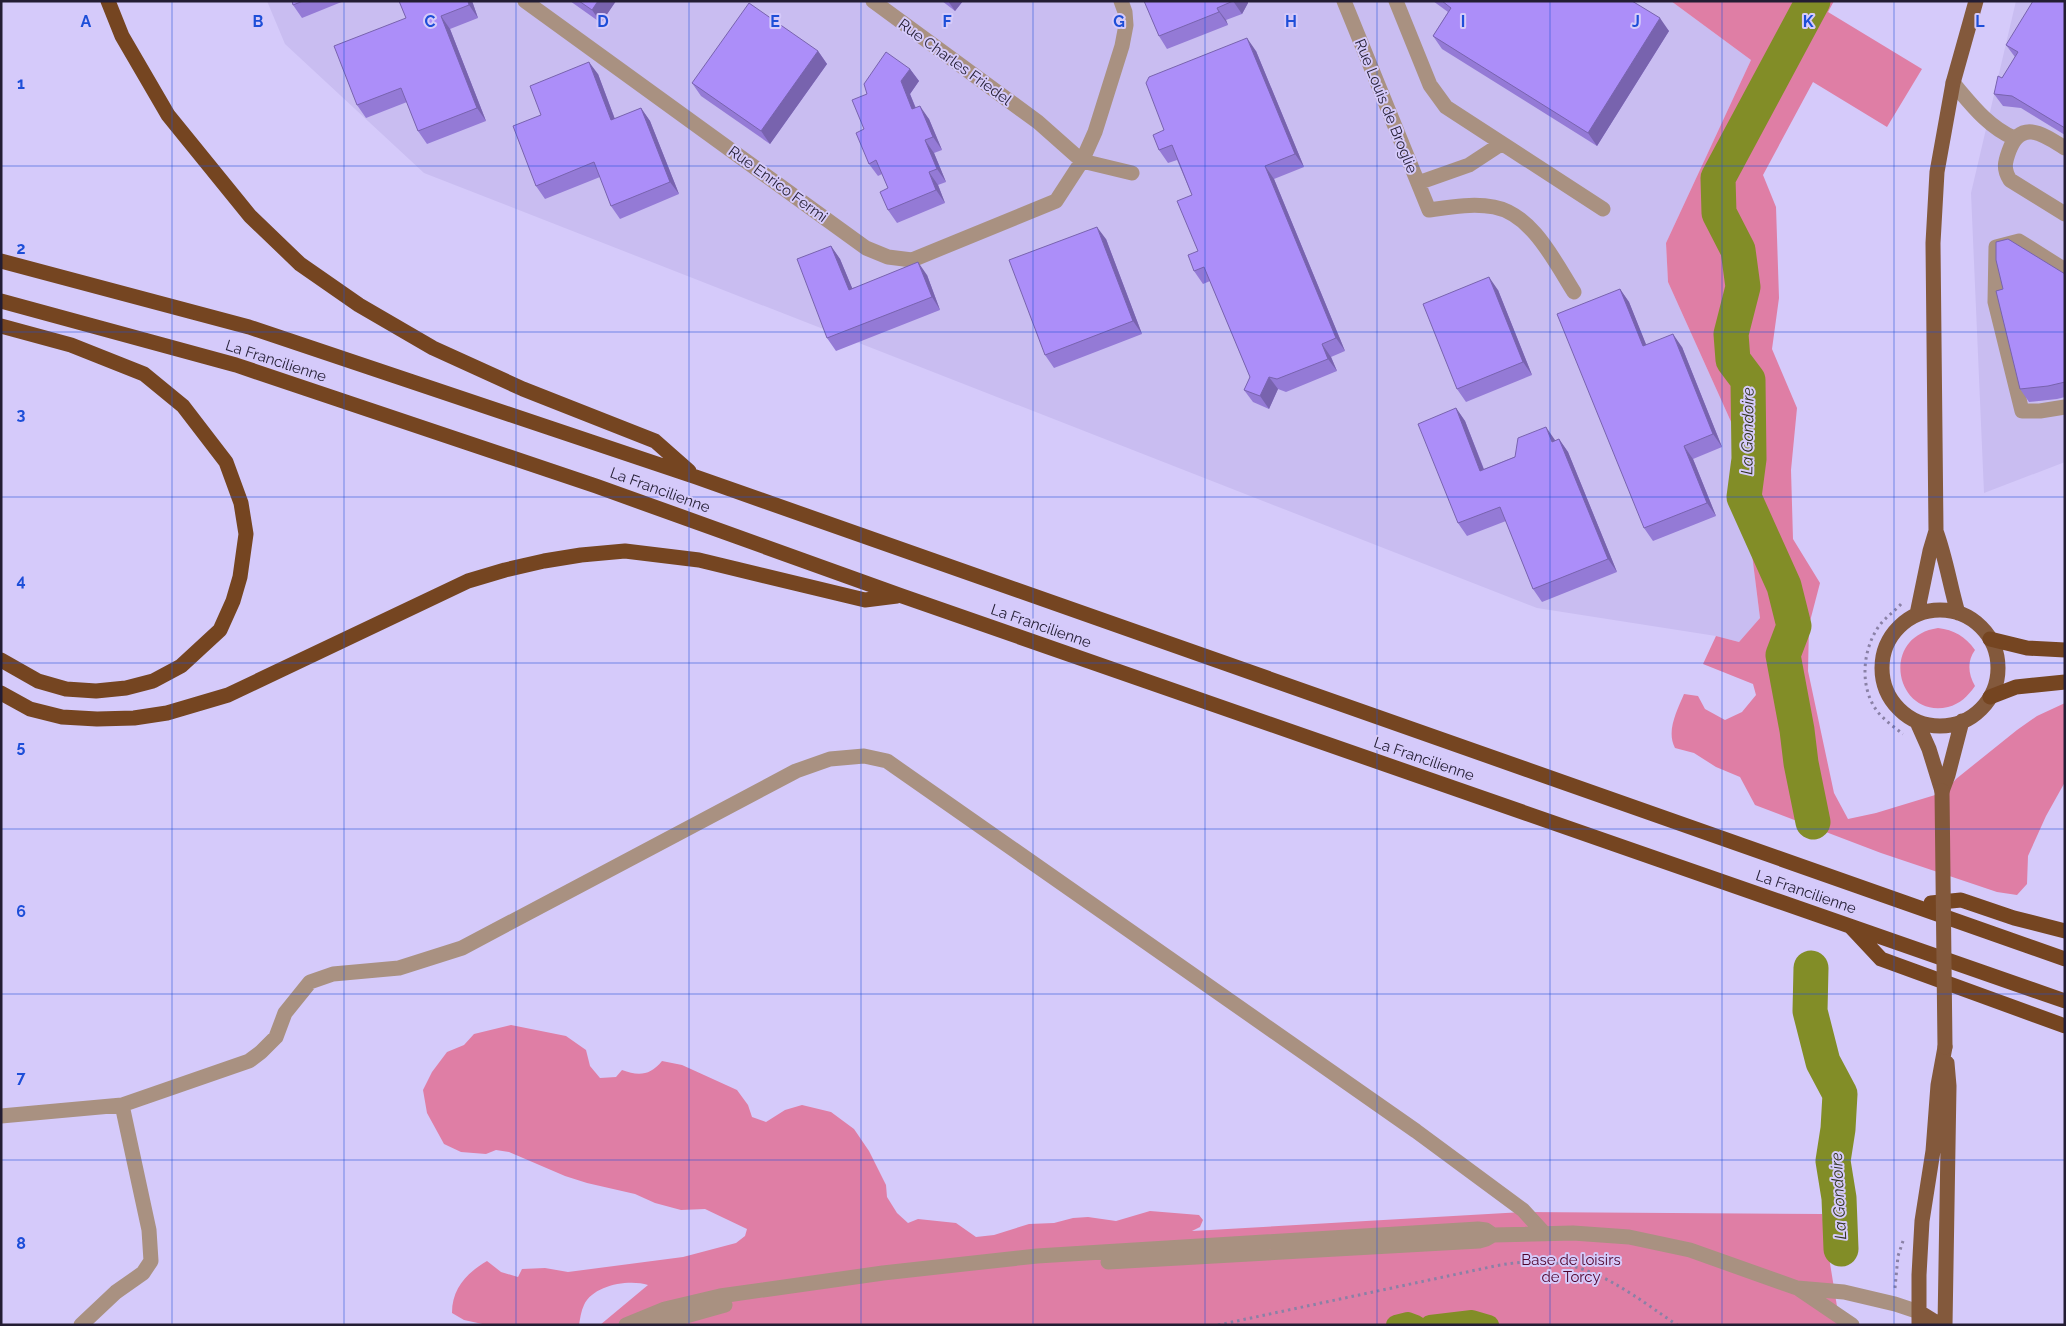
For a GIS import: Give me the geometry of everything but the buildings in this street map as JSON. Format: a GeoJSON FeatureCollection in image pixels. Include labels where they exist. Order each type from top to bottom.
{"type":"FeatureCollection","features":[{"type":"Feature","properties":{"kind":"highway"},"geometry":{"type":"LineString","coordinates":[[108,1],[122,36],[168,115],[250,216],[300,264],[359,305],[433,348],[523,389],[655,442],[696,477]]}},
{"type":"Feature","properties":{"kind":"highway","name":"La Francilienne"},"geometry":{"type":"LineString","coordinates":[[1,261],[248,327],[696,477],[2065,959]]}},
{"type":"Feature","properties":{"kind":"highway","name":"La Francilienne"},"geometry":{"type":"LineString","coordinates":[[1,301],[236,365],[596,486],[902,596],[2065,1001]]}},
{"type":"Feature","properties":{"kind":"highway"},"geometry":{"type":"LineString","coordinates":[[1,326],[71,345],[144,374],[183,406],[226,462],[241,503],[246,534],[240,578],[233,601],[220,630],[181,666],[153,681],[126,688],[96,691],[66,689],[38,681],[1,660]]}},
{"type":"Feature","properties":{"kind":"highway"},"geometry":{"type":"LineString","coordinates":[[1,693],[30,709],[62,717],[97,719],[134,718],[166,713],[228,695],[468,581],[505,570],[581,555],[625,551],[665,555],[699,560],[865,600],[902,596]]}},
{"type":"Feature","properties":{"kind":"highway"},"geometry":{"type":"LineString","coordinates":[[1990,639],[2027,648],[2065,650]]}},
{"type":"Feature","properties":{"kind":"highway"},"geometry":{"type":"LineString","coordinates":[[1990,697],[2016,687],[2065,682]]}},
{"type":"Feature","properties":{"kind":"highway"},"geometry":{"type":"LineString","coordinates":[[1912,905],[1961,900],[2014,918],[2065,932]]}},
{"type":"Feature","properties":{"kind":"highway"},"geometry":{"type":"LineString","coordinates":[[1850,926],[1881,959],[2065,1026]]}},
{"type":"Feature","properties":{"kind":"main road"},"geometry":{"type":"LineString","coordinates":[[1917,614],[1936,531],[1933,243],[1937,172],[1953,84],[1976,1]]}},
{"type":"Feature","properties":{"kind":"main road"},"geometry":{"type":"LineString","coordinates":[[1936,531],[1943,549],[1949,581],[1958,612]]}},
{"type":"Feature","properties":{"kind":"main road"},"geometry":{"type":"LineString","coordinates":[[1938,610],[1958,612],[1977,623],[1990,639],[1996,653],[1998,668],[1996,683],[1990,697],[1976,713],[1962,721],[1937,726],[1918,722],[1904,713],[1888,694],[1882,672],[1885,648],[1890,638],[1906,620],[1917,614],[1938,610]]}},
{"type":"Feature","properties":{"kind":"main road"},"geometry":{"type":"LineString","coordinates":[[1942,791],[1962,721]]}},
{"type":"Feature","properties":{"kind":"main road"},"geometry":{"type":"LineString","coordinates":[[1918,722],[1929,749],[1942,791],[1945,1047],[1949,1086],[1945,1325]]}},
{"type":"Feature","properties":{"kind":"main road"},"geometry":{"type":"LineString","coordinates":[[1940,1325],[1919,1318],[1922,1221],[1933,1151],[1938,1086],[1945,1047]]}},
{"type":"Feature","properties":{"kind":"street","name":"Rue Enrico Fermi"},"geometry":{"type":"LineString","coordinates":[[525,1],[866,248],[888,257],[912,260],[1056,202],[1082,161]]}},
{"type":"Feature","properties":{"kind":"street","name":"Rue Charles Friedel"},"geometry":{"type":"LineString","coordinates":[[873,1],[1038,122],[1082,161]]}},
{"type":"Feature","properties":{"kind":"street"},"geometry":{"type":"LineString","coordinates":[[1121,1],[1125,12],[1126,25],[1122,46],[1094,132],[1082,161],[1132,173]]}},
{"type":"Feature","properties":{"kind":"street","name":"Rue Louis de Broglie"},"geometry":{"type":"LineString","coordinates":[[1344,1],[1429,210],[1469,205],[1495,207],[1514,214],[1544,243],[1574,292]]}},
{"type":"Feature","properties":{"kind":"street"},"geometry":{"type":"LineString","coordinates":[[1396,1],[1430,85],[1446,107],[1603,209]]}},
{"type":"Feature","properties":{"kind":"street"},"geometry":{"type":"LineString","coordinates":[[1953,84],[1989,123],[2001,133],[2014,138]]}},
{"type":"Feature","properties":{"kind":"street"},"geometry":{"type":"LineString","coordinates":[[2065,148],[2043,135],[2030,132],[2021,133],[2014,138],[2005,163],[2005,172],[2010,180],[2065,214]]}},
{"type":"Feature","properties":{"kind":"street"},"geometry":{"type":"LineString","coordinates":[[1418,182],[1469,165],[1501,144]]}},
{"type":"Feature","properties":{"kind":"street"},"geometry":{"type":"LineString","coordinates":[[2065,270],[2019,241],[1996,247],[1995,302],[2022,411],[2040,411],[2065,407]]}},
{"type":"Feature","properties":{"kind":"street"},"geometry":{"type":"LineString","coordinates":[[1,1116],[122,1105],[249,1061],[261,1052],[276,1036],[285,1012],[310,982],[333,974],[399,968],[462,948],[796,772],[830,760],[864,756],[887,761],[1408,1125],[1523,1210],[1544,1233]]}},
{"type":"Feature","properties":{"kind":"street"},"geometry":{"type":"LineString","coordinates":[[81,1325],[116,1292],[143,1273],[150,1261],[149,1230],[122,1105]]}},
{"type":"Feature","properties":{"kind":"street"},"geometry":{"type":"LineString","coordinates":[[626,1325],[666,1309],[720,1296],[806,1283],[1028,1257],[1478,1229],[1486,1230],[1493,1235]]}},
{"type":"Feature","properties":{"kind":"street"},"geometry":{"type":"LineString","coordinates":[[654,1325],[722,1306],[882,1283],[1039,1266],[1479,1240],[1493,1235],[1544,1233],[1573,1233],[1638,1239],[1690,1250],[1797,1288],[1852,1325]]}},
{"type":"Feature","properties":{"kind":"street"},"geometry":{"type":"LineString","coordinates":[[1797,1288],[1844,1292],[1895,1304],[1919,1318]]}},
{"type":"Feature","properties":{"kind":"path"},"geometry":{"type":"LineString","coordinates":[[1218,1325],[1513,1262],[1535,1261],[1578,1266],[1600,1275],[1615,1282],[1677,1325]]}},
{"type":"Feature","properties":{"kind":"shaded area"},"geometry":{"type":"Polygon","coordinates":[[[267,1],[1671,1],[1751,60],[1666,243],[1668,282],[1737,435],[1760,618],[1739,642],[1716,636],[1537,608],[424,173],[285,44],[267,1]]]}},
{"type":"Feature","properties":{"kind":"shaded area"},"geometry":{"type":"Polygon","coordinates":[[[2016,1],[2065,1],[2065,462],[1984,493],[1971,193],[2016,1]]]}},
{"type":"Feature","properties":{"kind":"green space"},"geometry":{"type":"Polygon","coordinates":[[[1671,1],[1834,1],[1828,12],[1922,69],[1887,127],[1813,82],[1763,175],[1776,207],[1779,298],[1772,349],[1797,408],[1791,470],[1793,539],[1820,583],[1809,625],[1808,671],[1834,793],[1848,819],[1876,813],[1945,792],[1956,779],[2017,730],[2037,716],[2065,703],[2065,782],[2046,816],[2028,856],[2027,884],[2017,895],[1997,892],[1881,853],[1755,805],[1740,777],[1716,767],[1694,753],[1675,748],[1672,728],[1684,694],[1698,696],[1705,709],[1725,720],[1742,712],[1756,695],[1753,684],[1703,664],[1716,636],[1739,642],[1760,618],[1737,435],[1668,282],[1666,243],[1751,60],[1671,1]]]}},
{"type":"Feature","properties":{"kind":"green space"},"geometry":{"type":"Polygon","coordinates":[[[1938,628],[1959,634],[1975,650],[1972,654],[1969,668],[1975,686],[1960,702],[1948,707],[1930,707],[1916,701],[1906,690],[1901,675],[1901,660],[1907,646],[1919,634],[1938,628]]]}},
{"type":"Feature","properties":{"kind":"green space","name":"Base de loisirs de Torcy"},"geometry":{"type":"Polygon","coordinates":[[[511,1025],[566,1036],[586,1050],[590,1066],[600,1078],[616,1077],[622,1070],[639,1074],[648,1072],[653,1070],[662,1061],[682,1065],[737,1090],[748,1105],[752,1117],[766,1122],[785,1110],[802,1105],[831,1112],[854,1129],[869,1151],[886,1185],[887,1197],[897,1213],[908,1223],[918,1219],[956,1223],[976,1237],[994,1235],[1029,1224],[1054,1223],[1073,1218],[1088,1217],[1116,1221],[1150,1211],[1199,1215],[1203,1220],[1200,1227],[1192,1231],[1523,1212],[1822,1214],[1840,1325],[600,1325],[648,1285],[640,1283],[612,1285],[595,1293],[584,1305],[579,1325],[487,1325],[464,1320],[452,1313],[455,1296],[467,1276],[487,1261],[501,1272],[518,1277],[522,1269],[545,1268],[568,1272],[683,1257],[736,1243],[745,1236],[747,1229],[705,1209],[681,1210],[655,1203],[635,1194],[565,1176],[509,1152],[496,1150],[486,1154],[461,1152],[444,1144],[427,1113],[423,1090],[432,1072],[447,1052],[464,1045],[474,1034],[511,1025]]]}},
{"type":"Feature","properties":{"kind":"waterway","name":"La Gondoire"},"geometry":{"type":"LineString","coordinates":[[1813,1],[1718,178],[1719,213],[1738,250],[1743,287],[1731,334],[1733,360],[1748,380],[1749,459],[1744,497],[1784,586],[1794,626],[1783,655],[1813,822]]}},
{"type":"Feature","properties":{"kind":"waterway","name":"La Gondoire"},"geometry":{"type":"LineString","coordinates":[[1811,968],[1810,1011],[1823,1062],[1840,1094],[1838,1129],[1833,1161],[1839,1198],[1841,1249]]}},
{"type":"Feature","properties":{"kind":"waterway"},"geometry":{"type":"LineString","coordinates":[[1430,1325],[1472,1320],[1489,1325]]}},
{"type":"Feature","properties":{"kind":"waterway"},"geometry":{"type":"LineString","coordinates":[[1396,1325],[1408,1322],[1416,1325]]}}]}
